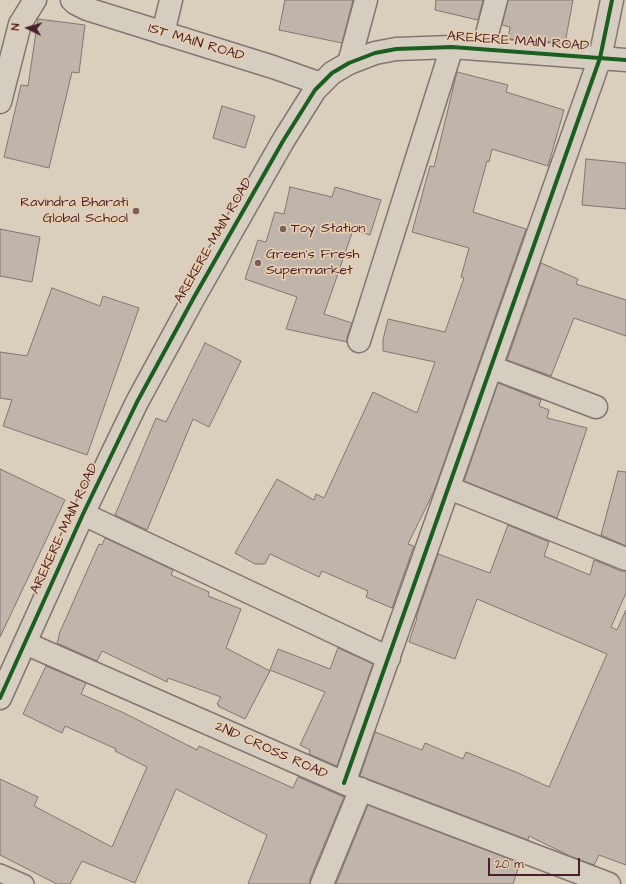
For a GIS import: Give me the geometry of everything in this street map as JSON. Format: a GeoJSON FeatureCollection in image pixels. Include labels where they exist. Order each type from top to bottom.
{"type":"FeatureCollection","features":[{"type":"Feature","properties":{"kind":"street"},"geometry":{"type":"LineString","coordinates":[[0,102],[5,64],[20,24],[35,0]]}},
{"type":"Feature","properties":{"kind":"street","name":"1ST MAIN ROAD"},"geometry":{"type":"LineString","coordinates":[[72,0],[87,9],[273,67],[321,84]]}},
{"type":"Feature","properties":{"kind":"street"},"geometry":{"type":"LineString","coordinates":[[163,33],[171,0]]}},
{"type":"Feature","properties":{"kind":"street"},"geometry":{"type":"LineString","coordinates":[[349,63],[366,0]]}},
{"type":"Feature","properties":{"kind":"street"},"geometry":{"type":"LineString","coordinates":[[483,49],[496,0]]}},
{"type":"Feature","properties":{"kind":"street"},"geometry":{"type":"LineString","coordinates":[[322,884],[353,786],[389,658],[600,58],[612,0]]}},
{"type":"Feature","properties":{"kind":"street"},"geometry":{"type":"LineString","coordinates":[[359,341],[452,47]]}},
{"type":"Feature","properties":{"kind":"street","name":"AREKERE MAIN ROAD"},"geometry":{"type":"LineString","coordinates":[[0,698],[83,514],[137,402],[193,298],[283,141],[315,90],[332,73],[349,63],[375,53],[396,49],[452,47],[626,60]]}},
{"type":"Feature","properties":{"kind":"street"},"geometry":{"type":"LineString","coordinates":[[491,367],[596,407]]}},
{"type":"Feature","properties":{"kind":"street"},"geometry":{"type":"LineString","coordinates":[[449,488],[626,559]]}},
{"type":"Feature","properties":{"kind":"street"},"geometry":{"type":"LineString","coordinates":[[83,514],[389,658]]}},
{"type":"Feature","properties":{"kind":"street","name":"2ND CROSS ROAD"},"geometry":{"type":"LineString","coordinates":[[25,643],[353,786],[609,884]]}},
{"type":"Feature","properties":{"kind":"lane"},"geometry":{"type":"LineString","coordinates":[[0,873],[25,884]]}},
{"type":"Feature","properties":{"kind":"building"},"geometry":{"type":"Polygon","coordinates":[[[285,0],[353,0],[342,43],[279,30],[285,0]]]}},
{"type":"Feature","properties":{"kind":"building"},"geometry":{"type":"Polygon","coordinates":[[[436,0],[483,0],[478,20],[435,10],[436,0]]]}},
{"type":"Feature","properties":{"kind":"building"},"geometry":{"type":"Polygon","coordinates":[[[508,0],[573,0],[565,43],[508,39],[510,27],[502,25],[508,0]]]}},
{"type":"Feature","properties":{"kind":"building"},"geometry":{"type":"Polygon","coordinates":[[[38,19],[85,25],[79,73],[72,72],[49,168],[4,157],[21,85],[28,86],[38,19]]]}},
{"type":"Feature","properties":{"kind":"building"},"geometry":{"type":"Polygon","coordinates":[[[457,72],[508,85],[506,92],[564,110],[548,166],[492,149],[489,162],[487,161],[473,212],[526,229],[434,491],[408,544],[414,546],[392,608],[366,597],[368,591],[322,571],[319,577],[270,554],[265,564],[255,564],[235,553],[277,479],[314,500],[316,494],[324,498],[373,392],[417,413],[435,362],[383,351],[383,340],[388,319],[445,332],[464,278],[461,277],[469,248],[412,232],[430,166],[434,167],[457,72]]]}},
{"type":"Feature","properties":{"kind":"building"},"geometry":{"type":"Polygon","coordinates":[[[222,106],[255,116],[245,148],[213,138],[222,106]]]}},
{"type":"Feature","properties":{"kind":"building"},"geometry":{"type":"Polygon","coordinates":[[[586,159],[626,163],[626,209],[582,205],[586,159]]]}},
{"type":"Feature","properties":{"kind":"building"},"geometry":{"type":"Polygon","coordinates":[[[290,187],[332,197],[335,187],[381,200],[370,235],[353,230],[324,314],[352,323],[347,337],[347,342],[286,329],[297,297],[245,279],[258,240],[266,242],[275,212],[284,214],[290,187]]]}},
{"type":"Feature","properties":{"kind":"building"},"geometry":{"type":"Polygon","coordinates":[[[0,229],[40,237],[32,282],[0,276],[0,229]]]}},
{"type":"Feature","properties":{"kind":"building"},"geometry":{"type":"Polygon","coordinates":[[[541,263],[578,279],[576,284],[626,300],[626,336],[574,318],[551,376],[507,360],[541,263]]]}},
{"type":"Feature","properties":{"kind":"building"},"geometry":{"type":"Polygon","coordinates":[[[52,288],[100,306],[103,296],[139,308],[87,455],[3,426],[12,400],[0,398],[0,352],[27,356],[52,288]]]}},
{"type":"Feature","properties":{"kind":"building"},"geometry":{"type":"Polygon","coordinates":[[[205,343],[241,361],[209,427],[193,419],[147,530],[115,515],[156,418],[166,422],[205,343]]]}},
{"type":"Feature","properties":{"kind":"building"},"geometry":{"type":"Polygon","coordinates":[[[498,383],[541,400],[539,406],[549,410],[547,418],[587,428],[557,518],[464,481],[498,383]]]}},
{"type":"Feature","properties":{"kind":"building"},"geometry":{"type":"Polygon","coordinates":[[[0,469],[65,500],[0,637],[0,469]]]}},
{"type":"Feature","properties":{"kind":"building"},"geometry":{"type":"Polygon","coordinates":[[[618,471],[626,472],[626,546],[601,535],[618,471]]]}},
{"type":"Feature","properties":{"kind":"building"},"geometry":{"type":"Polygon","coordinates":[[[508,525],[549,542],[544,556],[590,575],[594,560],[621,571],[626,571],[626,593],[611,627],[617,630],[626,610],[626,865],[599,855],[594,865],[570,856],[529,836],[528,840],[360,776],[375,732],[422,750],[425,743],[463,759],[466,752],[549,787],[607,654],[477,599],[455,659],[409,642],[438,554],[490,573],[508,525]]]}},
{"type":"Feature","properties":{"kind":"building"},"geometry":{"type":"Polygon","coordinates":[[[105,538],[173,570],[171,575],[209,592],[208,596],[241,609],[226,648],[270,671],[245,719],[218,706],[219,705],[217,704],[221,697],[168,678],[167,682],[102,651],[97,661],[57,643],[59,634],[99,544],[102,545],[105,538]]]}},
{"type":"Feature","properties":{"kind":"building"},"geometry":{"type":"Polygon","coordinates":[[[338,648],[373,664],[337,766],[309,754],[310,750],[300,745],[325,692],[270,670],[278,649],[330,669],[338,648]]]}},
{"type":"Feature","properties":{"kind":"building"},"geometry":{"type":"Polygon","coordinates":[[[46,666],[86,683],[81,694],[124,713],[197,750],[199,746],[293,788],[298,777],[344,797],[310,879],[310,884],[248,884],[267,835],[176,789],[135,883],[82,861],[70,884],[57,884],[0,855],[0,779],[38,797],[34,806],[112,847],[147,767],[115,751],[116,749],[65,726],[62,733],[23,714],[46,666]]]}},
{"type":"Feature","properties":{"kind":"building"},"geometry":{"type":"Polygon","coordinates":[[[368,805],[520,863],[513,884],[336,884],[368,805]]]}},
{"type":"Feature","properties":{"kind":"cycle path"},"geometry":{"type":"LineString","coordinates":[[344,783],[600,58],[612,0]]}},
{"type":"Feature","properties":{"kind":"cycle path"},"geometry":{"type":"LineString","coordinates":[[0,698],[83,514],[137,402],[193,299],[283,141],[315,90],[332,73],[349,63],[375,53],[396,49],[452,47],[626,60]]}},
{"type":"Feature","properties":{"kind":"place","name":"Ravindra Bharati Global School"},"geometry":{"type":"Point","coordinates":[136,211]}},
{"type":"Feature","properties":{"kind":"place","name":"Toy Station"},"geometry":{"type":"Point","coordinates":[283,229]}},
{"type":"Feature","properties":{"kind":"place","name":"Green's Fresh Supermarket"},"geometry":{"type":"Point","coordinates":[258,263]}}]}
